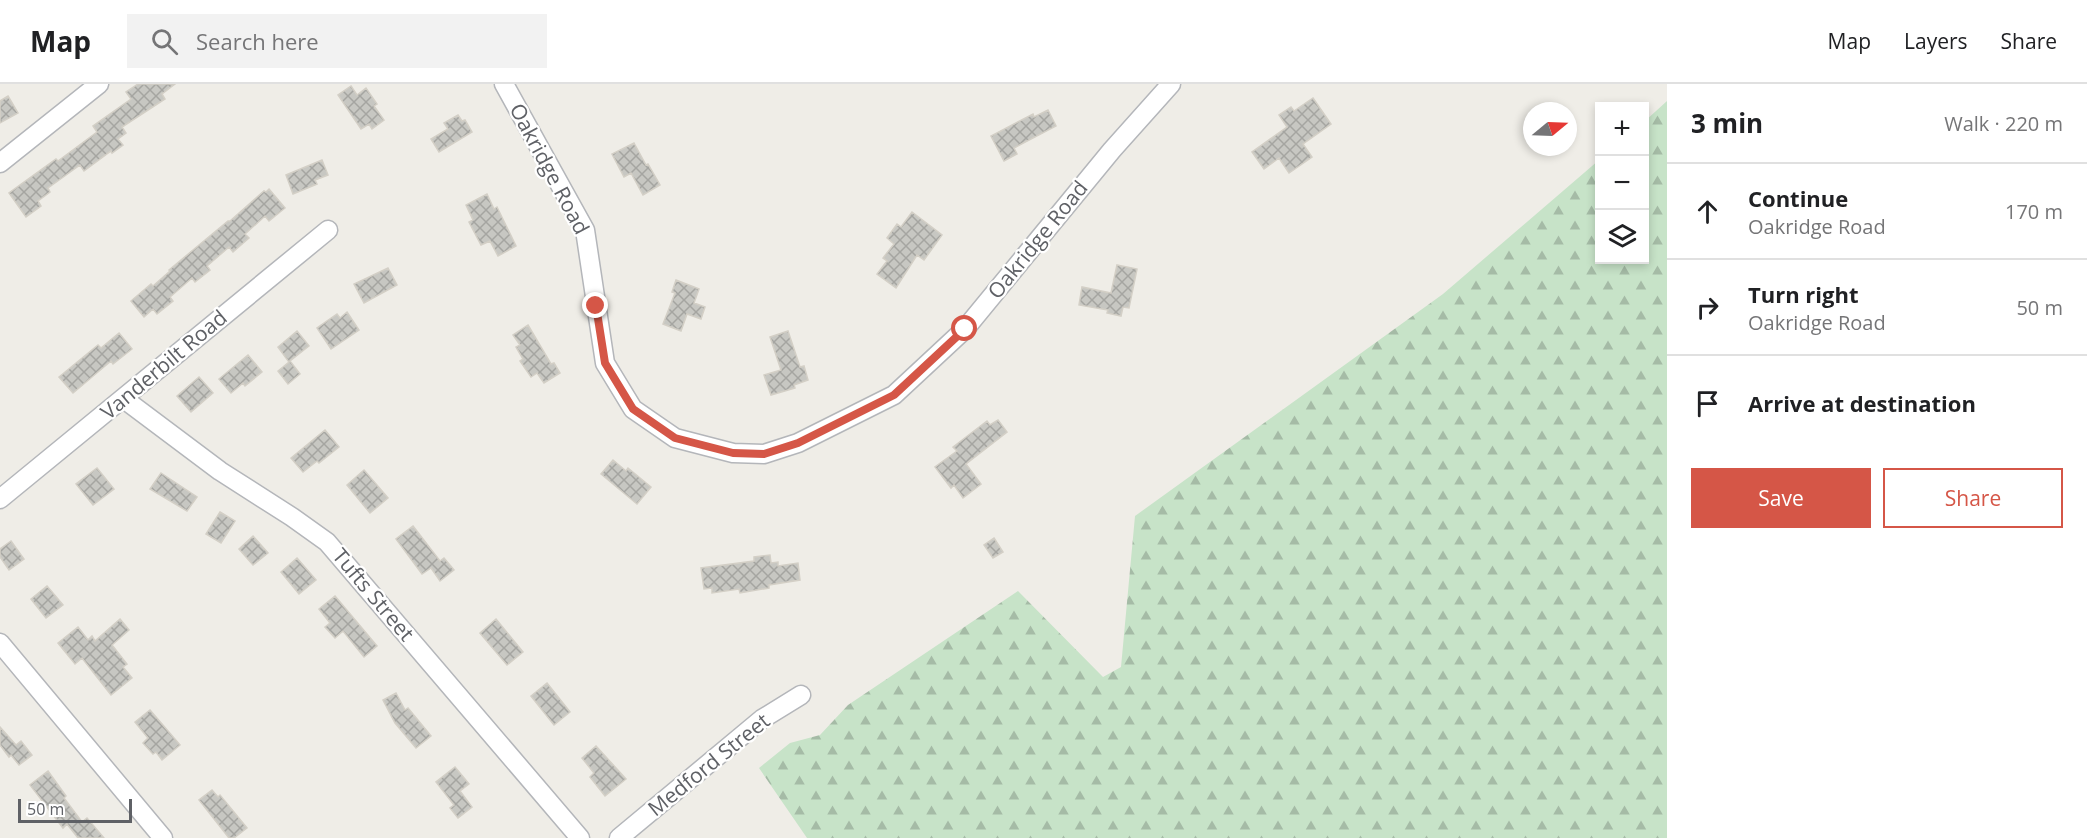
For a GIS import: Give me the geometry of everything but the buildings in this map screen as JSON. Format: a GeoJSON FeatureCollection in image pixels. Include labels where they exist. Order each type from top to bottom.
{"type":"FeatureCollection","features":[{"type":"Feature","properties":{"kind":"street"},"geometry":{"type":"LineString","coordinates":[[0,163],[99,84]]}},
{"type":"Feature","properties":{"kind":"street","name":"Oakridge Road"},"geometry":{"type":"LineString","coordinates":[[504,84],[585,230],[605,363],[633,409],[675,438],[733,453],[764,454],[798,443],[894,395],[902,388],[965,329],[1170,84]]}},
{"type":"Feature","properties":{"kind":"street","name":"Vanderbilt Road"},"geometry":{"type":"LineString","coordinates":[[0,500],[328,230]]}},
{"type":"Feature","properties":{"kind":"street","name":"Tufts Street"},"geometry":{"type":"LineString","coordinates":[[124,399],[220,471],[327,542],[580,838]]}},
{"type":"Feature","properties":{"kind":"street"},"geometry":{"type":"LineString","coordinates":[[0,643],[163,838]]}},
{"type":"Feature","properties":{"kind":"street","name":"Medford Street"},"geometry":{"type":"LineString","coordinates":[[620,838],[762,720],[801,695]]}},
{"type":"Feature","properties":{"kind":"green space"},"geometry":{"type":"Polygon","coordinates":[[[1667,101],[1667,838],[807,838],[759,768],[790,743],[820,735],[848,705],[1018,591],[1103,677],[1121,667],[1135,516],[1443,294],[1595,163],[1595,264],[1649,264],[1649,117],[1667,101]]]}},
{"type":"Feature","properties":{"kind":"route"},"geometry":{"type":"LineString","coordinates":[[596,306],[605,363],[633,409],[675,438],[733,453],[764,454],[798,443],[894,395],[965,329]]}}]}
